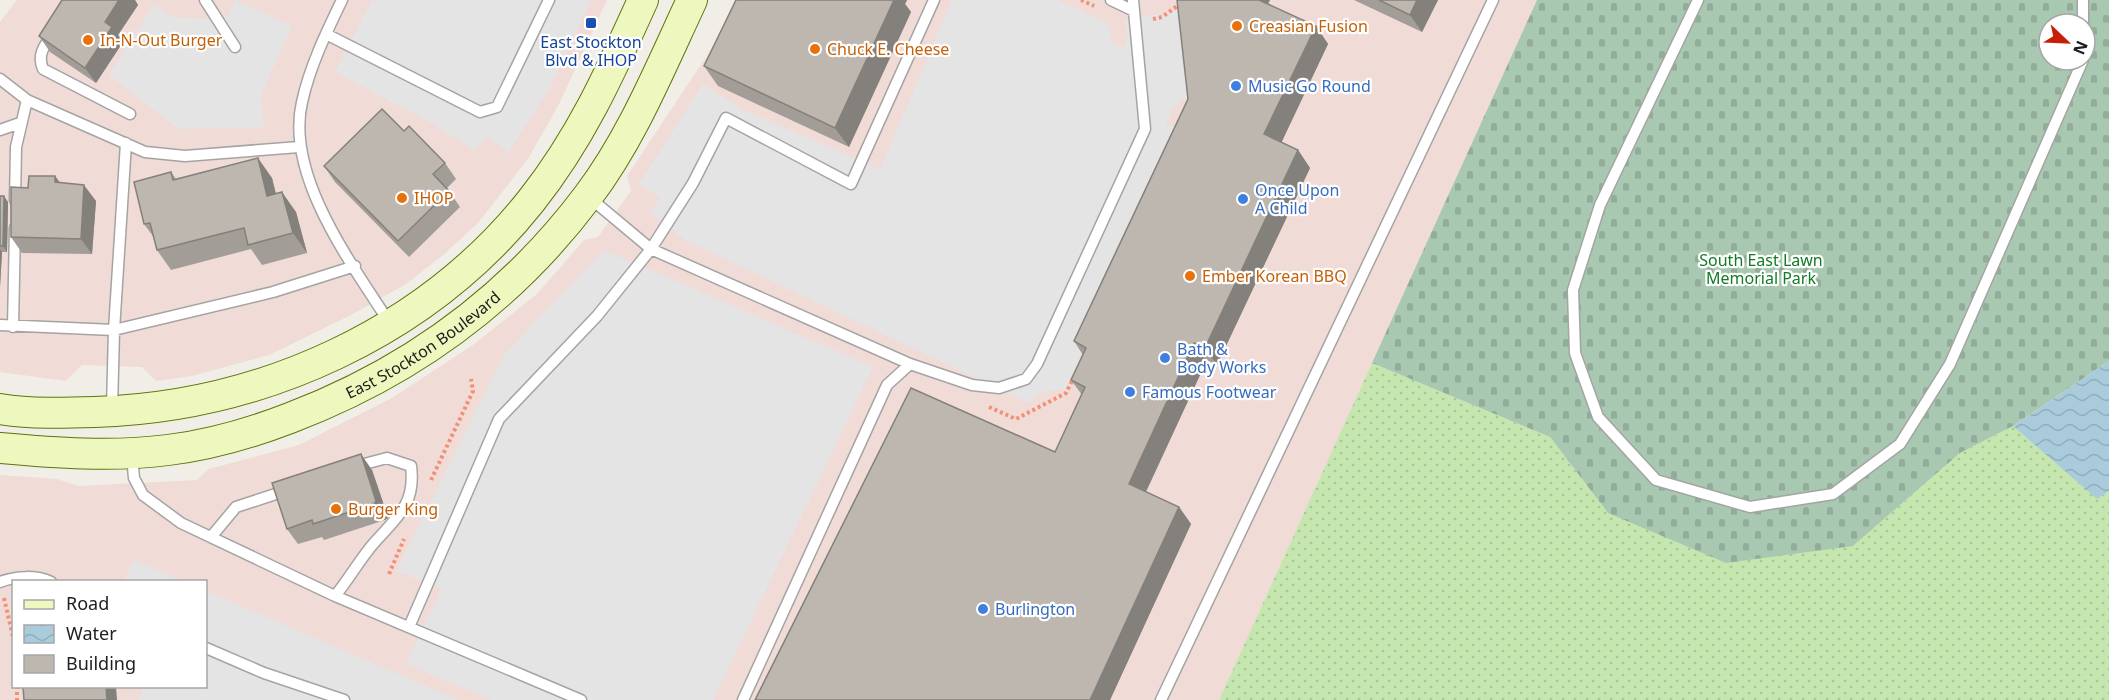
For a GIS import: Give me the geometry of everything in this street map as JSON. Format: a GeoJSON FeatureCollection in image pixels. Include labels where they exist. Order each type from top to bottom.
{"type":"FeatureCollection","features":[{"type":"Feature","properties":{"kind":"street","name":"East Stockton Boulevard"},"geometry":{"type":"LineString","coordinates":[[0,409],[63,413],[112,411],[199,401],[246,389],[307,368],[391,325],[436,294],[484,253],[530,202],[566,154],[592,112],[644,0]]}},
{"type":"Feature","properties":{"kind":"street","name":"East Stockton Boulevard"},"geometry":{"type":"LineString","coordinates":[[0,448],[47,452],[132,452],[167,451],[212,443],[264,428],[330,403],[398,369],[461,327],[523,272],[588,196],[634,120],[692,0]]}},
{"type":"Feature","properties":{"kind":"street"},"geometry":{"type":"LineString","coordinates":[[212,443],[234,415],[310,389],[375,359],[388,345],[391,325]]}},
{"type":"Feature","properties":{"kind":"lane"},"geometry":{"type":"LineString","coordinates":[[205,0],[235,46]]}},
{"type":"Feature","properties":{"kind":"lane"},"geometry":{"type":"LineString","coordinates":[[342,0],[314,61],[301,104],[299,147],[304,170],[324,214],[391,325]]}},
{"type":"Feature","properties":{"kind":"lane"},"geometry":{"type":"LineString","coordinates":[[326,34],[480,112],[497,107],[549,0]]}},
{"type":"Feature","properties":{"kind":"lane"},"geometry":{"type":"LineString","coordinates":[[409,627],[499,419],[597,316],[651,249],[693,183],[726,118],[851,184],[934,0]]}},
{"type":"Feature","properties":{"kind":"lane"},"geometry":{"type":"LineString","coordinates":[[588,196],[651,249],[910,364],[972,385],[999,388],[1026,379],[1037,364],[1145,129],[1133,5],[1111,0]]}},
{"type":"Feature","properties":{"kind":"lane"},"geometry":{"type":"LineString","coordinates":[[1161,700],[1493,0]]}},
{"type":"Feature","properties":{"kind":"lane"},"geometry":{"type":"LineString","coordinates":[[1698,0],[1600,205],[1573,290],[1575,352],[1598,417],[1656,480],[1750,507],[1833,494],[1899,444],[1950,364],[2078,72]]}},
{"type":"Feature","properties":{"kind":"lane"},"geometry":{"type":"LineString","coordinates":[[58,25],[41,50],[40,61],[43,69],[130,114]]}},
{"type":"Feature","properties":{"kind":"lane"},"geometry":{"type":"LineString","coordinates":[[0,79],[27,100],[145,152],[185,156],[299,147]]}},
{"type":"Feature","properties":{"kind":"lane"},"geometry":{"type":"LineString","coordinates":[[15,207],[16,147],[27,100]]}},
{"type":"Feature","properties":{"kind":"lane"},"geometry":{"type":"LineString","coordinates":[[0,130],[20,123]]}},
{"type":"Feature","properties":{"kind":"lane"},"geometry":{"type":"LineString","coordinates":[[112,411],[114,330],[126,143]]}},
{"type":"Feature","properties":{"kind":"lane"},"geometry":{"type":"LineString","coordinates":[[13,327],[15,219]]}},
{"type":"Feature","properties":{"kind":"lane"},"geometry":{"type":"LineString","coordinates":[[0,325],[114,330],[273,292],[355,266]]}},
{"type":"Feature","properties":{"kind":"lane"},"geometry":{"type":"LineString","coordinates":[[743,700],[887,385],[910,364]]}},
{"type":"Feature","properties":{"kind":"lane"},"geometry":{"type":"LineString","coordinates":[[132,452],[134,478],[143,495],[181,523],[335,596],[581,700]]}},
{"type":"Feature","properties":{"kind":"lane"},"geometry":{"type":"LineString","coordinates":[[335,596],[374,543],[393,525],[405,507],[413,484],[411,466],[387,458],[339,472]]}},
{"type":"Feature","properties":{"kind":"lane"},"geometry":{"type":"LineString","coordinates":[[211,537],[236,507],[294,488]]}},
{"type":"Feature","properties":{"kind":"lane"},"geometry":{"type":"LineString","coordinates":[[0,582],[12,578],[47,580]]}},
{"type":"Feature","properties":{"kind":"lane"},"geometry":{"type":"LineString","coordinates":[[207,648],[264,673],[344,700]]}},
{"type":"Feature","properties":{"kind":"path"},"geometry":{"type":"LineString","coordinates":[[1184,0],[1185,12]]}},
{"type":"Feature","properties":{"kind":"path"},"geometry":{"type":"LineString","coordinates":[[985,405],[1016,419],[1066,393],[1076,372]]}},
{"type":"Feature","properties":{"kind":"path"},"geometry":{"type":"LineString","coordinates":[[428,488],[472,391],[471,379]]}},
{"type":"Feature","properties":{"kind":"path"},"geometry":{"type":"LineString","coordinates":[[388,574],[408,531]]}},
{"type":"Feature","properties":{"kind":"path"},"geometry":{"type":"LineString","coordinates":[[3,594],[12,632]]}},
{"type":"Feature","properties":{"kind":"shaded area"},"geometry":{"type":"Polygon","coordinates":[[[17,0],[607,0],[559,104],[528,159],[478,223],[406,284],[349,316],[269,355],[192,376],[156,381],[142,367],[82,365],[66,381],[0,372],[0,22],[17,0]]]}},
{"type":"Feature","properties":{"kind":"shaded area"},"geometry":{"type":"Polygon","coordinates":[[[235,0],[292,26],[261,95],[264,127],[178,129],[109,75],[154,4],[172,17],[226,20],[235,0]]]}},
{"type":"Feature","properties":{"kind":"shaded area"},"geometry":{"type":"Polygon","coordinates":[[[372,0],[591,0],[550,87],[508,153],[487,136],[475,151],[430,122],[335,72],[372,0]]]}},
{"type":"Feature","properties":{"kind":"shaded area"},"geometry":{"type":"Polygon","coordinates":[[[735,0],[1537,0],[1219,700],[0,700],[0,475],[57,479],[79,486],[197,480],[209,469],[299,445],[392,398],[473,345],[537,294],[584,240],[598,237],[631,191],[627,176],[714,45],[735,0]]]}},
{"type":"Feature","properties":{"kind":"shaded area"},"geometry":{"type":"Polygon","coordinates":[[[952,0],[1057,0],[1107,23],[1112,43],[1123,48],[1128,39],[1125,20],[1181,10],[1191,94],[1174,106],[1165,127],[1184,124],[1185,129],[1066,389],[1042,392],[1028,403],[685,240],[650,213],[660,197],[639,184],[703,84],[741,109],[880,169],[952,0]]]}},
{"type":"Feature","properties":{"kind":"shaded area"},"geometry":{"type":"Polygon","coordinates":[[[604,250],[873,367],[713,700],[491,700],[406,664],[442,589],[396,571],[505,353],[604,250]]]}},
{"type":"Feature","properties":{"kind":"shaded area"},"geometry":{"type":"Polygon","coordinates":[[[134,560],[181,580],[124,580],[134,560]]]}},
{"type":"Feature","properties":{"kind":"shaded area"},"geometry":{"type":"Polygon","coordinates":[[[207,591],[459,700],[138,700],[144,688],[207,688],[207,591]]]}},
{"type":"Feature","properties":{"kind":"green space","name":"South East Lawn Memorial Park"},"geometry":{"type":"Polygon","coordinates":[[[1537,0],[2109,0],[2109,361],[2013,426],[1960,453],[1853,546],[1726,563],[1608,513],[1550,437],[1372,363],[1537,0]]]}},
{"type":"Feature","properties":{"kind":"green space"},"geometry":{"type":"Polygon","coordinates":[[[1372,363],[1550,437],[1608,513],[1853,546],[1960,453],[2013,426],[2097,498],[2109,491],[2109,700],[1219,700],[1372,363]]]}},
{"type":"Feature","properties":{"kind":"water"},"geometry":{"type":"Polygon","coordinates":[[[2109,361],[2109,491],[2097,499],[2013,426],[2109,361]]]}},
{"type":"Feature","properties":{"kind":"building"},"geometry":{"type":"Polygon","coordinates":[[[62,0],[119,0],[105,22],[112,27],[85,68],[39,36],[62,0]]]}},
{"type":"Feature","properties":{"kind":"building","name":"Chuck E. Cheese"},"geometry":{"type":"Polygon","coordinates":[[[736,0],[894,0],[835,128],[704,66],[736,0]]]}},
{"type":"Feature","properties":{"kind":"building"},"geometry":{"type":"Polygon","coordinates":[[[1177,0],[1259,0],[1316,26],[1264,134],[1298,150],[1205,348],[1194,343],[1129,484],[1179,507],[1090,700],[755,700],[911,388],[1055,452],[1085,387],[1071,380],[1086,348],[1074,341],[1188,99],[1177,0]]]}},
{"type":"Feature","properties":{"kind":"building"},"geometry":{"type":"Polygon","coordinates":[[[1379,0],[1417,0],[1410,15],[1379,0]]]}},
{"type":"Feature","properties":{"kind":"building","name":"IHOP"},"geometry":{"type":"Polygon","coordinates":[[[382,109],[404,131],[409,126],[445,163],[433,174],[449,191],[398,241],[324,166],[382,109]]]}},
{"type":"Feature","properties":{"kind":"building"},"geometry":{"type":"Polygon","coordinates":[[[258,158],[267,196],[282,192],[293,233],[248,245],[244,228],[157,250],[150,223],[144,224],[134,182],[171,172],[173,180],[258,158]]]}},
{"type":"Feature","properties":{"kind":"building"},"geometry":{"type":"Polygon","coordinates":[[[29,176],[55,176],[55,182],[84,185],[81,239],[11,237],[11,187],[28,188],[29,176]]]}},
{"type":"Feature","properties":{"kind":"building"},"geometry":{"type":"Polygon","coordinates":[[[0,196],[4,196],[3,246],[0,246],[0,196]]]}},
{"type":"Feature","properties":{"kind":"building"},"geometry":{"type":"Polygon","coordinates":[[[361,454],[376,501],[374,504],[313,524],[312,520],[287,529],[272,483],[361,454]]]}},
{"type":"Feature","properties":{"kind":"building"},"geometry":{"type":"Polygon","coordinates":[[[23,688],[106,688],[107,700],[24,700],[23,688]]]}},
{"type":"Feature","properties":{"kind":"place","name":"East Stockton Blvd & IHOP"},"geometry":{"type":"Point","coordinates":[591,23]}},
{"type":"Feature","properties":{"kind":"place","name":"Creasian Fusion"},"geometry":{"type":"Point","coordinates":[1237,26]}},
{"type":"Feature","properties":{"kind":"place","name":"In-N-Out Burger"},"geometry":{"type":"Point","coordinates":[88,40]}},
{"type":"Feature","properties":{"kind":"place","name":"Chuck E. Cheese"},"geometry":{"type":"Point","coordinates":[815,49]}},
{"type":"Feature","properties":{"kind":"place","name":"Music Go Round"},"geometry":{"type":"Point","coordinates":[1236,86]}},
{"type":"Feature","properties":{"kind":"place","name":"IHOP"},"geometry":{"type":"Point","coordinates":[402,198]}},
{"type":"Feature","properties":{"kind":"place","name":"Once Upon A Child"},"geometry":{"type":"Point","coordinates":[1243,199]}},
{"type":"Feature","properties":{"kind":"place","name":"Ember Korean BBQ"},"geometry":{"type":"Point","coordinates":[1190,276]}},
{"type":"Feature","properties":{"kind":"place","name":"Bath & Body Works"},"geometry":{"type":"Point","coordinates":[1165,358]}},
{"type":"Feature","properties":{"kind":"place","name":"Famous Footwear"},"geometry":{"type":"Point","coordinates":[1130,392]}},
{"type":"Feature","properties":{"kind":"place","name":"Burger King"},"geometry":{"type":"Point","coordinates":[336,509]}},
{"type":"Feature","properties":{"kind":"place","name":"Burlington"},"geometry":{"type":"Point","coordinates":[983,609]}}]}
